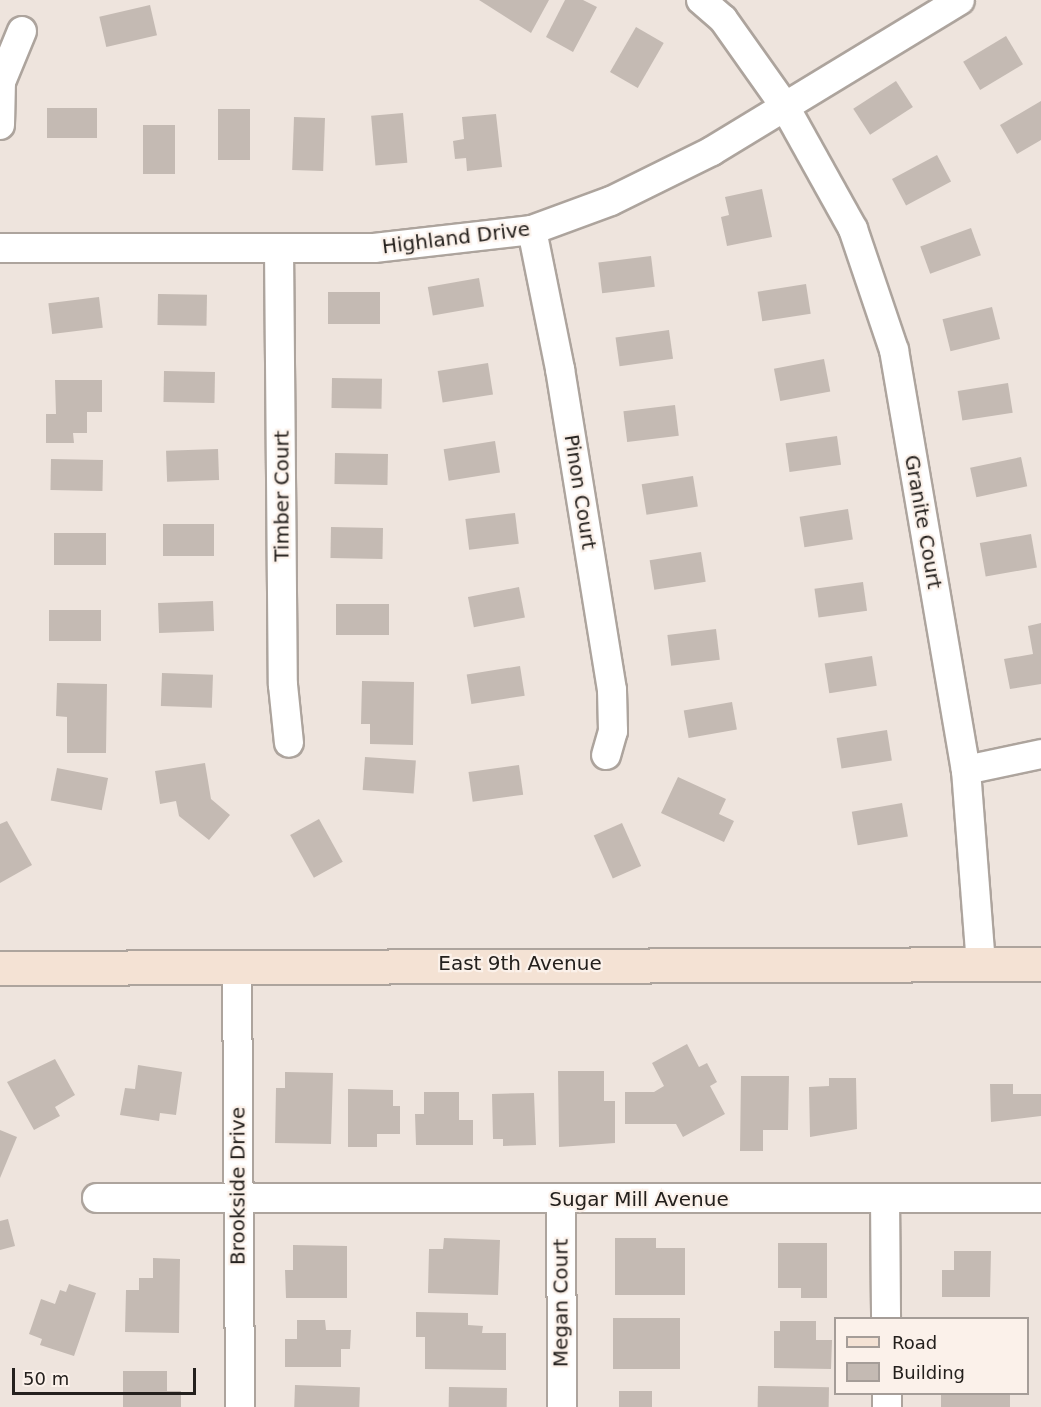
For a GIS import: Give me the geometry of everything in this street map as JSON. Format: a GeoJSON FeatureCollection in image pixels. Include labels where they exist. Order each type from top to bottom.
{"type":"FeatureCollection","features":[{"type":"Feature","properties":{"kind":"main road","name":"East 9th Avenue"},"geometry":{"type":"LineString","coordinates":[[0,968],[1041,964]]}},
{"type":"Feature","properties":{"kind":"street","name":"Granite Court"},"geometry":{"type":"LineString","coordinates":[[701,0],[723,19],[784,105],[853,230],[894,350],[966,770],[981,963]]}},
{"type":"Feature","properties":{"kind":"street","name":"Highland Drive"},"geometry":{"type":"LineString","coordinates":[[0,248],[374,248],[532,230],[611,201],[665,175],[960,0]]}},
{"type":"Feature","properties":{"kind":"street"},"geometry":{"type":"LineString","coordinates":[[0,125],[1,82],[22,31]]}},
{"type":"Feature","properties":{"kind":"street","name":"Pinon Court"},"geometry":{"type":"LineString","coordinates":[[532,230],[560,369],[612,690],[613,732],[606,755]]}},
{"type":"Feature","properties":{"kind":"street","name":"Timber Court"},"geometry":{"type":"LineString","coordinates":[[279,248],[283,685],[289,743]]}},
{"type":"Feature","properties":{"kind":"street"},"geometry":{"type":"LineString","coordinates":[[966,770],[1041,754]]}},
{"type":"Feature","properties":{"kind":"street","name":"Brookside Drive"},"geometry":{"type":"LineString","coordinates":[[237,966],[240,1407]]}},
{"type":"Feature","properties":{"kind":"street","name":"Sugar Mill Avenue"},"geometry":{"type":"LineString","coordinates":[[98,1198],[238,1200],[1041,1198]]}},
{"type":"Feature","properties":{"kind":"street"},"geometry":{"type":"LineString","coordinates":[[885,1198],[886,1317]]}},
{"type":"Feature","properties":{"kind":"street","name":"Megan Court"},"geometry":{"type":"LineString","coordinates":[[561,1199],[562,1407]]}},
{"type":"Feature","properties":{"kind":"building"},"geometry":{"type":"Polygon","coordinates":[[[479,0],[549,0],[531,33],[479,0]]]}},
{"type":"Feature","properties":{"kind":"building"},"geometry":{"type":"Polygon","coordinates":[[[565,0],[583,0],[597,7],[573,52],[546,37],[565,0]]]}},
{"type":"Feature","properties":{"kind":"building"},"geometry":{"type":"Polygon","coordinates":[[[150,5],[157,35],[106,47],[99,17],[150,5]]]}},
{"type":"Feature","properties":{"kind":"building"},"geometry":{"type":"Polygon","coordinates":[[[636,27],[664,43],[638,88],[610,72],[636,27]]]}},
{"type":"Feature","properties":{"kind":"building"},"geometry":{"type":"Polygon","coordinates":[[[1006,36],[1023,64],[980,90],[963,62],[1006,36]]]}},
{"type":"Feature","properties":{"kind":"building"},"geometry":{"type":"Polygon","coordinates":[[[896,81],[913,107],[870,135],[853,109],[896,81]]]}},
{"type":"Feature","properties":{"kind":"building"},"geometry":{"type":"Polygon","coordinates":[[[1041,101],[1041,140],[1017,154],[1000,125],[1041,101]]]}},
{"type":"Feature","properties":{"kind":"building"},"geometry":{"type":"Polygon","coordinates":[[[47,108],[97,108],[97,138],[47,138],[47,108]]]}},
{"type":"Feature","properties":{"kind":"building"},"geometry":{"type":"Polygon","coordinates":[[[218,109],[250,109],[250,160],[218,160],[218,109]]]}},
{"type":"Feature","properties":{"kind":"building"},"geometry":{"type":"Polygon","coordinates":[[[403,113],[407,163],[375,166],[371,116],[403,113]]]}},
{"type":"Feature","properties":{"kind":"building"},"geometry":{"type":"Polygon","coordinates":[[[496,114],[502,167],[467,171],[466,158],[455,159],[453,141],[464,139],[462,117],[496,114]]]}},
{"type":"Feature","properties":{"kind":"building"},"geometry":{"type":"Polygon","coordinates":[[[294,117],[325,118],[323,171],[292,170],[294,117]]]}},
{"type":"Feature","properties":{"kind":"building"},"geometry":{"type":"Polygon","coordinates":[[[143,125],[175,125],[175,174],[143,174],[143,125]]]}},
{"type":"Feature","properties":{"kind":"building"},"geometry":{"type":"Polygon","coordinates":[[[937,155],[951,181],[906,205],[892,179],[937,155]]]}},
{"type":"Feature","properties":{"kind":"building"},"geometry":{"type":"Polygon","coordinates":[[[762,189],[772,237],[727,246],[721,217],[729,215],[725,197],[762,189]]]}},
{"type":"Feature","properties":{"kind":"building"},"geometry":{"type":"Polygon","coordinates":[[[971,228],[981,255],[930,274],[920,246],[971,228]]]}},
{"type":"Feature","properties":{"kind":"building"},"geometry":{"type":"Polygon","coordinates":[[[651,256],[655,287],[602,293],[598,262],[651,256]]]}},
{"type":"Feature","properties":{"kind":"building"},"geometry":{"type":"Polygon","coordinates":[[[479,278],[484,307],[433,316],[428,287],[479,278]]]}},
{"type":"Feature","properties":{"kind":"building"},"geometry":{"type":"Polygon","coordinates":[[[806,284],[811,314],[762,321],[758,292],[806,284]]]}},
{"type":"Feature","properties":{"kind":"building"},"geometry":{"type":"Polygon","coordinates":[[[328,292],[380,292],[380,324],[328,324],[328,292]]]}},
{"type":"Feature","properties":{"kind":"building"},"geometry":{"type":"Polygon","coordinates":[[[158,294],[207,295],[206,326],[157,325],[158,294]]]}},
{"type":"Feature","properties":{"kind":"building"},"geometry":{"type":"Polygon","coordinates":[[[99,297],[103,328],[52,334],[48,303],[99,297]]]}},
{"type":"Feature","properties":{"kind":"building"},"geometry":{"type":"Polygon","coordinates":[[[992,307],[1000,339],[950,351],[943,319],[992,307]]]}},
{"type":"Feature","properties":{"kind":"building"},"geometry":{"type":"Polygon","coordinates":[[[669,330],[673,359],[620,366],[616,338],[669,330]]]}},
{"type":"Feature","properties":{"kind":"building"},"geometry":{"type":"Polygon","coordinates":[[[824,359],[830,391],[780,401],[774,369],[824,359]]]}},
{"type":"Feature","properties":{"kind":"building"},"geometry":{"type":"Polygon","coordinates":[[[488,363],[493,395],[443,403],[438,371],[488,363]]]}},
{"type":"Feature","properties":{"kind":"building"},"geometry":{"type":"Polygon","coordinates":[[[164,371],[215,372],[214,403],[163,402],[164,371]]]}},
{"type":"Feature","properties":{"kind":"building"},"geometry":{"type":"Polygon","coordinates":[[[332,378],[382,379],[381,409],[331,408],[332,378]]]}},
{"type":"Feature","properties":{"kind":"building"},"geometry":{"type":"Polygon","coordinates":[[[55,380],[102,380],[102,412],[87,412],[87,433],[73,433],[74,443],[46,443],[46,414],[56,414],[55,380]]]}},
{"type":"Feature","properties":{"kind":"building"},"geometry":{"type":"Polygon","coordinates":[[[1008,383],[1013,413],[962,421],[958,391],[1008,383]]]}},
{"type":"Feature","properties":{"kind":"building"},"geometry":{"type":"Polygon","coordinates":[[[675,405],[679,436],[627,442],[623,411],[675,405]]]}},
{"type":"Feature","properties":{"kind":"building"},"geometry":{"type":"Polygon","coordinates":[[[837,436],[841,465],[790,472],[786,443],[837,436]]]}},
{"type":"Feature","properties":{"kind":"building"},"geometry":{"type":"Polygon","coordinates":[[[495,441],[500,473],[449,481],[444,449],[495,441]]]}},
{"type":"Feature","properties":{"kind":"building"},"geometry":{"type":"Polygon","coordinates":[[[218,449],[219,480],[167,482],[166,451],[218,449]]]}},
{"type":"Feature","properties":{"kind":"building"},"geometry":{"type":"Polygon","coordinates":[[[335,453],[388,454],[387,485],[334,484],[335,453]]]}},
{"type":"Feature","properties":{"kind":"building"},"geometry":{"type":"Polygon","coordinates":[[[1021,457],[1027,486],[976,497],[970,468],[1021,457]]]}},
{"type":"Feature","properties":{"kind":"building"},"geometry":{"type":"Polygon","coordinates":[[[51,459],[103,460],[102,491],[50,490],[51,459]]]}},
{"type":"Feature","properties":{"kind":"building"},"geometry":{"type":"Polygon","coordinates":[[[693,476],[698,507],[646,515],[642,484],[693,476]]]}},
{"type":"Feature","properties":{"kind":"building"},"geometry":{"type":"Polygon","coordinates":[[[848,509],[853,540],[804,547],[800,517],[848,509]]]}},
{"type":"Feature","properties":{"kind":"building"},"geometry":{"type":"Polygon","coordinates":[[[515,513],[519,544],[469,550],[465,519],[515,513]]]}},
{"type":"Feature","properties":{"kind":"building"},"geometry":{"type":"Polygon","coordinates":[[[163,524],[214,524],[214,556],[163,556],[163,524]]]}},
{"type":"Feature","properties":{"kind":"building"},"geometry":{"type":"Polygon","coordinates":[[[331,527],[383,528],[382,559],[330,558],[331,527]]]}},
{"type":"Feature","properties":{"kind":"building"},"geometry":{"type":"Polygon","coordinates":[[[54,533],[106,533],[106,565],[54,565],[54,533]]]}},
{"type":"Feature","properties":{"kind":"building"},"geometry":{"type":"Polygon","coordinates":[[[1031,534],[1037,567],[986,577],[980,543],[1031,534]]]}},
{"type":"Feature","properties":{"kind":"building"},"geometry":{"type":"Polygon","coordinates":[[[701,552],[706,582],[654,590],[650,560],[701,552]]]}},
{"type":"Feature","properties":{"kind":"building"},"geometry":{"type":"Polygon","coordinates":[[[863,582],[867,611],[819,618],[814,589],[863,582]]]}},
{"type":"Feature","properties":{"kind":"building"},"geometry":{"type":"Polygon","coordinates":[[[519,587],[525,617],[474,627],[468,597],[519,587]]]}},
{"type":"Feature","properties":{"kind":"building"},"geometry":{"type":"Polygon","coordinates":[[[213,601],[214,631],[159,633],[158,603],[213,601]]]}},
{"type":"Feature","properties":{"kind":"building"},"geometry":{"type":"Polygon","coordinates":[[[336,604],[389,604],[389,635],[336,635],[336,604]]]}},
{"type":"Feature","properties":{"kind":"building"},"geometry":{"type":"Polygon","coordinates":[[[49,610],[101,610],[101,641],[49,641],[49,610]]]}},
{"type":"Feature","properties":{"kind":"building"},"geometry":{"type":"Polygon","coordinates":[[[1041,623],[1041,684],[1010,689],[1004,659],[1033,654],[1028,626],[1041,623]]]}},
{"type":"Feature","properties":{"kind":"building"},"geometry":{"type":"Polygon","coordinates":[[[716,629],[720,660],[671,666],[667,635],[716,629]]]}},
{"type":"Feature","properties":{"kind":"building"},"geometry":{"type":"Polygon","coordinates":[[[872,656],[877,686],[829,693],[825,664],[872,656]]]}},
{"type":"Feature","properties":{"kind":"building"},"geometry":{"type":"Polygon","coordinates":[[[520,666],[525,696],[471,704],[467,674],[520,666]]]}},
{"type":"Feature","properties":{"kind":"building"},"geometry":{"type":"Polygon","coordinates":[[[162,673],[213,675],[212,708],[161,706],[162,673]]]}},
{"type":"Feature","properties":{"kind":"building"},"geometry":{"type":"Polygon","coordinates":[[[362,681],[414,682],[413,745],[370,744],[370,724],[361,724],[362,681]]]}},
{"type":"Feature","properties":{"kind":"building"},"geometry":{"type":"Polygon","coordinates":[[[57,683],[107,684],[106,753],[67,753],[67,717],[56,716],[57,683]]]}},
{"type":"Feature","properties":{"kind":"building"},"geometry":{"type":"Polygon","coordinates":[[[732,702],[737,730],[689,738],[684,711],[732,702]]]}},
{"type":"Feature","properties":{"kind":"building"},"geometry":{"type":"Polygon","coordinates":[[[887,730],[892,761],[841,769],[837,738],[887,730]]]}},
{"type":"Feature","properties":{"kind":"building"},"geometry":{"type":"Polygon","coordinates":[[[365,757],[416,761],[414,793],[363,790],[365,757]]]}},
{"type":"Feature","properties":{"kind":"building"},"geometry":{"type":"Polygon","coordinates":[[[205,763],[211,799],[230,815],[209,840],[179,816],[176,801],[160,804],[155,771],[205,763]]]}},
{"type":"Feature","properties":{"kind":"building"},"geometry":{"type":"Polygon","coordinates":[[[519,765],[523,795],[473,802],[468,772],[519,765]]]}},
{"type":"Feature","properties":{"kind":"building"},"geometry":{"type":"Polygon","coordinates":[[[57,768],[108,778],[102,810],[51,800],[57,768]]]}},
{"type":"Feature","properties":{"kind":"building"},"geometry":{"type":"Polygon","coordinates":[[[678,777],[726,799],[719,814],[734,821],[724,842],[661,813],[678,777]]]}},
{"type":"Feature","properties":{"kind":"building"},"geometry":{"type":"Polygon","coordinates":[[[902,803],[908,836],[858,845],[852,812],[902,803]]]}},
{"type":"Feature","properties":{"kind":"building"},"geometry":{"type":"Polygon","coordinates":[[[319,819],[343,862],[314,878],[290,835],[319,819]]]}},
{"type":"Feature","properties":{"kind":"building"},"geometry":{"type":"Polygon","coordinates":[[[7,821],[32,865],[0,883],[0,824],[7,821]]]}},
{"type":"Feature","properties":{"kind":"building"},"geometry":{"type":"Polygon","coordinates":[[[622,823],[641,866],[613,879],[594,836],[622,823]]]}},
{"type":"Feature","properties":{"kind":"building"},"geometry":{"type":"Polygon","coordinates":[[[687,1044],[699,1067],[707,1063],[717,1082],[710,1086],[725,1114],[683,1137],[676,1124],[625,1124],[625,1092],[654,1092],[664,1086],[652,1063],[687,1044]]]}},
{"type":"Feature","properties":{"kind":"building"},"geometry":{"type":"Polygon","coordinates":[[[55,1059],[75,1095],[55,1107],[60,1116],[34,1130],[7,1082],[55,1059]]]}},
{"type":"Feature","properties":{"kind":"building"},"geometry":{"type":"Polygon","coordinates":[[[138,1065],[182,1072],[176,1115],[160,1113],[159,1121],[120,1115],[125,1088],[135,1089],[138,1065]]]}},
{"type":"Feature","properties":{"kind":"building"},"geometry":{"type":"Polygon","coordinates":[[[558,1071],[604,1071],[604,1101],[615,1101],[615,1143],[559,1147],[558,1071]]]}},
{"type":"Feature","properties":{"kind":"building"},"geometry":{"type":"Polygon","coordinates":[[[285,1072],[333,1073],[331,1144],[275,1143],[276,1088],[285,1088],[285,1072]]]}},
{"type":"Feature","properties":{"kind":"building"},"geometry":{"type":"Polygon","coordinates":[[[741,1076],[789,1076],[788,1130],[763,1130],[763,1151],[740,1151],[741,1076]]]}},
{"type":"Feature","properties":{"kind":"building"},"geometry":{"type":"Polygon","coordinates":[[[829,1078],[856,1078],[857,1129],[810,1137],[809,1087],[829,1086],[829,1078]]]}},
{"type":"Feature","properties":{"kind":"building"},"geometry":{"type":"Polygon","coordinates":[[[990,1084],[1013,1084],[1013,1094],[1041,1094],[1041,1116],[991,1122],[990,1084]]]}},
{"type":"Feature","properties":{"kind":"building"},"geometry":{"type":"Polygon","coordinates":[[[348,1089],[393,1090],[393,1106],[400,1106],[400,1134],[377,1134],[377,1147],[348,1147],[348,1089]]]}},
{"type":"Feature","properties":{"kind":"building"},"geometry":{"type":"Polygon","coordinates":[[[424,1092],[459,1092],[459,1120],[473,1120],[473,1145],[416,1145],[415,1114],[424,1114],[424,1092]]]}},
{"type":"Feature","properties":{"kind":"building"},"geometry":{"type":"Polygon","coordinates":[[[534,1093],[536,1145],[503,1146],[503,1139],[493,1139],[492,1094],[534,1093]]]}},
{"type":"Feature","properties":{"kind":"building"},"geometry":{"type":"Polygon","coordinates":[[[0,1130],[17,1137],[0,1178],[0,1130]]]}},
{"type":"Feature","properties":{"kind":"building"},"geometry":{"type":"Polygon","coordinates":[[[8,1219],[15,1246],[0,1250],[0,1221],[8,1219]]]}},
{"type":"Feature","properties":{"kind":"building"},"geometry":{"type":"Polygon","coordinates":[[[444,1238],[500,1240],[498,1295],[428,1293],[429,1249],[443,1249],[444,1238]]]}},
{"type":"Feature","properties":{"kind":"building"},"geometry":{"type":"Polygon","coordinates":[[[615,1238],[656,1238],[656,1248],[685,1248],[685,1295],[615,1295],[615,1238]]]}},
{"type":"Feature","properties":{"kind":"building"},"geometry":{"type":"Polygon","coordinates":[[[778,1243],[827,1243],[827,1298],[801,1298],[801,1288],[778,1288],[778,1243]]]}},
{"type":"Feature","properties":{"kind":"building"},"geometry":{"type":"Polygon","coordinates":[[[293,1245],[347,1246],[347,1298],[286,1298],[285,1270],[293,1270],[293,1245]]]}},
{"type":"Feature","properties":{"kind":"building"},"geometry":{"type":"Polygon","coordinates":[[[954,1251],[991,1251],[990,1297],[942,1297],[942,1270],[954,1270],[954,1251]]]}},
{"type":"Feature","properties":{"kind":"building"},"geometry":{"type":"Polygon","coordinates":[[[153,1258],[180,1259],[179,1333],[125,1332],[126,1290],[139,1290],[139,1278],[153,1278],[153,1258]]]}},
{"type":"Feature","properties":{"kind":"building"},"geometry":{"type":"Polygon","coordinates":[[[69,1284],[96,1293],[74,1356],[40,1345],[42,1339],[29,1334],[41,1299],[55,1304],[60,1290],[66,1292],[69,1284]]]}},
{"type":"Feature","properties":{"kind":"building"},"geometry":{"type":"Polygon","coordinates":[[[416,1312],[468,1313],[468,1325],[483,1326],[482,1333],[506,1333],[506,1370],[425,1369],[425,1337],[416,1337],[416,1312]]]}},
{"type":"Feature","properties":{"kind":"building"},"geometry":{"type":"Polygon","coordinates":[[[613,1318],[680,1318],[680,1369],[613,1369],[613,1318]]]}},
{"type":"Feature","properties":{"kind":"building"},"geometry":{"type":"Polygon","coordinates":[[[297,1320],[325,1320],[326,1330],[351,1330],[350,1349],[341,1349],[341,1367],[285,1367],[285,1339],[297,1339],[297,1320]]]}},
{"type":"Feature","properties":{"kind":"building"},"geometry":{"type":"Polygon","coordinates":[[[780,1321],[816,1321],[816,1340],[832,1340],[831,1369],[774,1368],[774,1331],[780,1331],[780,1321]]]}},
{"type":"Feature","properties":{"kind":"building"},"geometry":{"type":"Polygon","coordinates":[[[123,1371],[167,1371],[167,1391],[181,1391],[181,1407],[123,1407],[123,1371]]]}},
{"type":"Feature","properties":{"kind":"building"},"geometry":{"type":"Polygon","coordinates":[[[295,1385],[360,1387],[359,1407],[294,1407],[295,1385]]]}},
{"type":"Feature","properties":{"kind":"building"},"geometry":{"type":"Polygon","coordinates":[[[758,1386],[829,1387],[829,1407],[758,1407],[758,1386]]]}},
{"type":"Feature","properties":{"kind":"building"},"geometry":{"type":"Polygon","coordinates":[[[449,1387],[507,1388],[507,1407],[449,1407],[449,1387]]]}},
{"type":"Feature","properties":{"kind":"building"},"geometry":{"type":"Polygon","coordinates":[[[619,1391],[652,1391],[652,1407],[619,1407],[619,1391]]]}},
{"type":"Feature","properties":{"kind":"building"},"geometry":{"type":"Polygon","coordinates":[[[941,1395],[1010,1395],[1010,1407],[941,1407],[941,1395]]]}}]}
